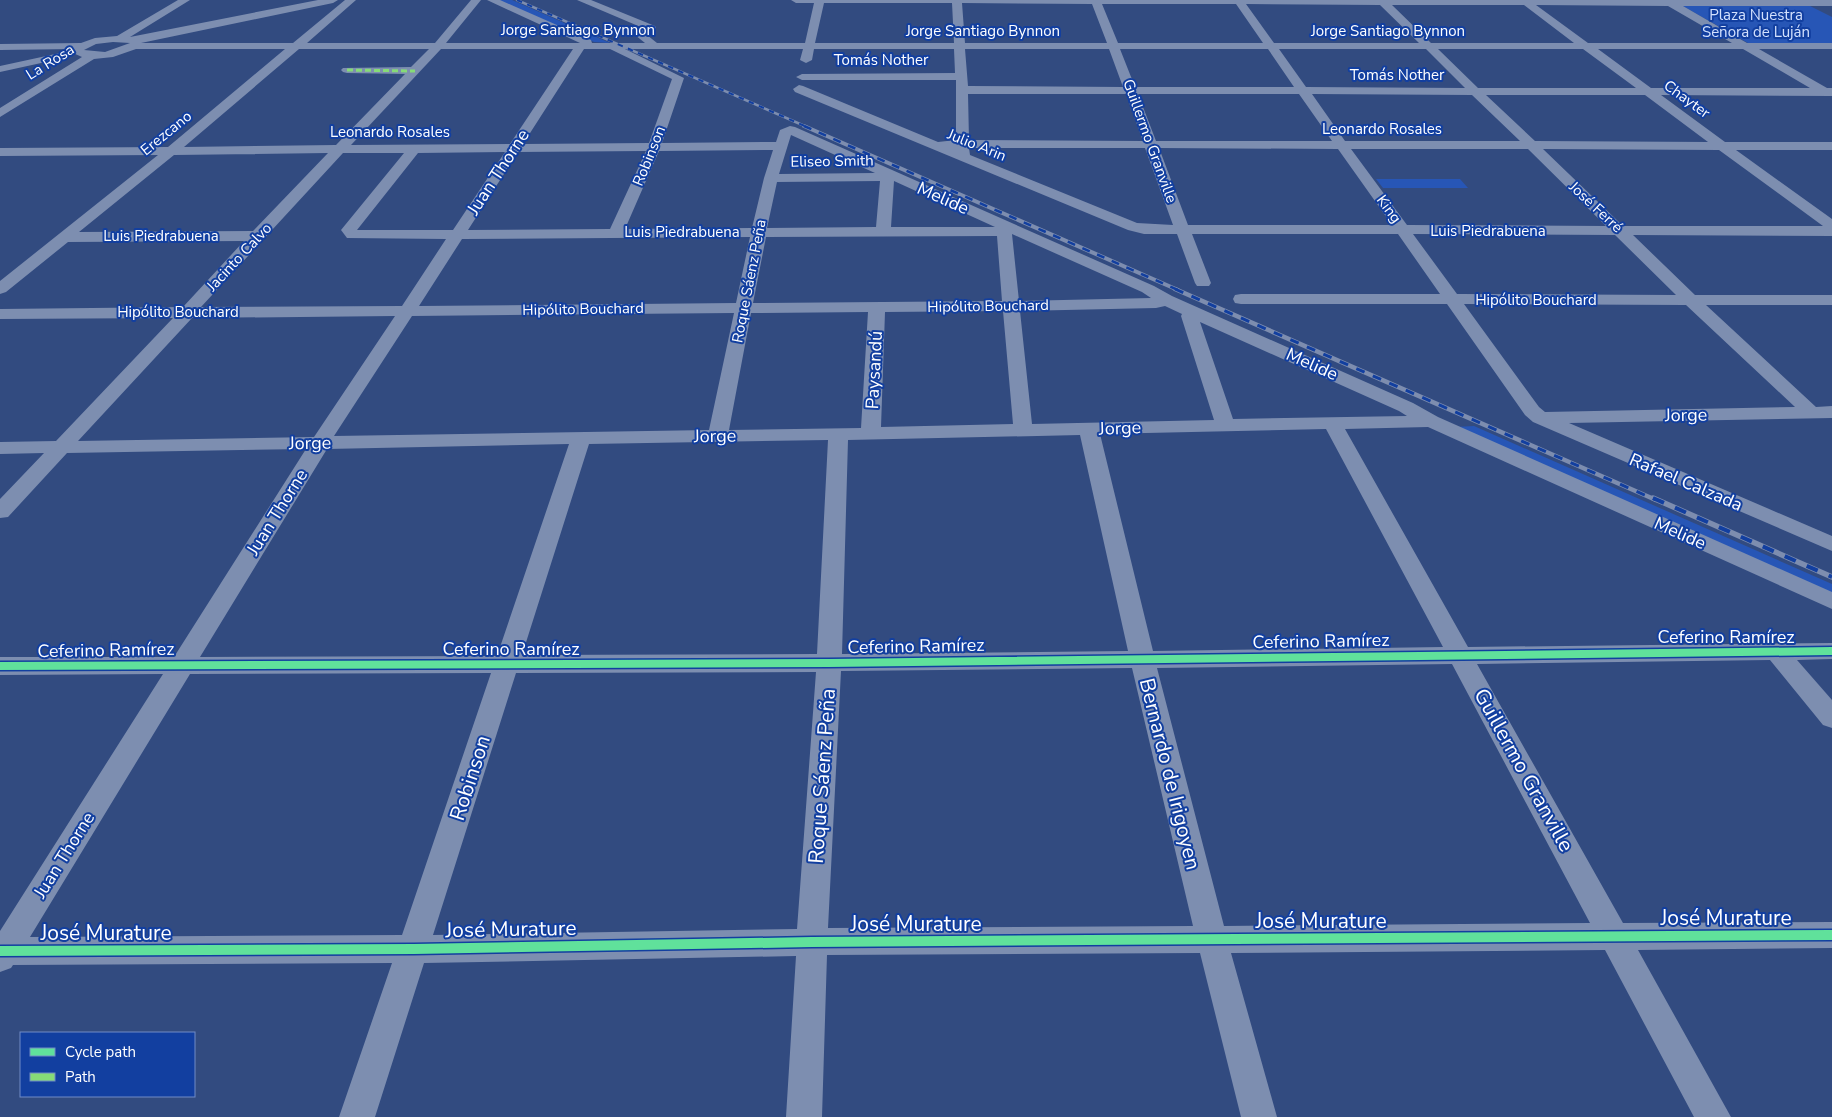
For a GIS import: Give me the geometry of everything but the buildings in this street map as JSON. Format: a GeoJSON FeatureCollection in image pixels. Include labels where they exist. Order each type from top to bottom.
{"type":"FeatureCollection","features":[{"type":"Feature","properties":{"kind":"street"},"geometry":{"type":"LineString","coordinates":[[0,69],[80,50],[94,42],[120,39],[185,0]]}},
{"type":"Feature","properties":{"kind":"street","name":"Jacinto Calvo"},"geometry":{"type":"LineString","coordinates":[[0,512],[257,236],[415,71],[476,0]]}},
{"type":"Feature","properties":{"kind":"street"},"geometry":{"type":"LineString","coordinates":[[492,0],[586,46]]}},
{"type":"Feature","properties":{"kind":"street"},"geometry":{"type":"LineString","coordinates":[[582,0],[651,28],[640,35],[652,42],[652,45]]}},
{"type":"Feature","properties":{"kind":"street"},"geometry":{"type":"LineString","coordinates":[[796,0],[1832,2]]}},
{"type":"Feature","properties":{"kind":"street"},"geometry":{"type":"LineString","coordinates":[[794,103],[820,0]]}},
{"type":"Feature","properties":{"kind":"street"},"geometry":{"type":"LineString","coordinates":[[957,0],[963,151]]}},
{"type":"Feature","properties":{"kind":"street"},"geometry":{"type":"LineString","coordinates":[[0,47],[80,50],[92,55],[112,53],[134,44],[341,1]]}},
{"type":"Feature","properties":{"kind":"street","name":"Erezcano"},"geometry":{"type":"LineString","coordinates":[[0,290],[297,46],[341,1]]}},
{"type":"Feature","properties":{"kind":"street","name":"Guillermo Granville"},"geometry":{"type":"LineString","coordinates":[[1096,1],[1203,283]]}},
{"type":"Feature","properties":{"kind":"street","name":"King"},"geometry":{"type":"LineString","coordinates":[[1238,1],[1405,231],[1532,411],[1540,418]]}},
{"type":"Feature","properties":{"kind":"street","name":"José Ferré"},"geometry":{"type":"LineString","coordinates":[[1382,1],[1622,231],[1691,300],[1812,413]]}},
{"type":"Feature","properties":{"kind":"street","name":"Chayter"},"geometry":{"type":"LineString","coordinates":[[1524,1],[1832,226]]}},
{"type":"Feature","properties":{"kind":"street"},"geometry":{"type":"LineString","coordinates":[[1668,1],[1829,93]]}},
{"type":"Feature","properties":{"kind":"street"},"geometry":{"type":"LineString","coordinates":[[1814,1],[1832,11]]}},
{"type":"Feature","properties":{"kind":"street"},"geometry":{"type":"LineString","coordinates":[[120,39],[134,44]]}},
{"type":"Feature","properties":{"kind":"street","name":"Jorge Santiago Bynnon"},"geometry":{"type":"LineString","coordinates":[[134,44],[297,46],[1832,46]]}},
{"type":"Feature","properties":{"kind":"street","name":"Robinson"},"geometry":{"type":"LineString","coordinates":[[607,45],[678,78],[654,147],[616,232]]}},
{"type":"Feature","properties":{"kind":"street","name":"Juan Thorne"},"geometry":{"type":"LineString","coordinates":[[2,953],[320,443],[514,148],[586,46]]}},
{"type":"Feature","properties":{"kind":"street","name":"La Rosa"},"geometry":{"type":"LineString","coordinates":[[0,113],[92,55]]}},
{"type":"Feature","properties":{"kind":"street"},"geometry":{"type":"LineString","coordinates":[[347,70],[415,71]]}},
{"type":"Feature","properties":{"kind":"street","name":"Tomás Nother"},"geometry":{"type":"LineString","coordinates":[[800,83],[961,76]]}},
{"type":"Feature","properties":{"kind":"street","name":"Julio Arin"},"geometry":{"type":"LineString","coordinates":[[800,83],[932,145],[963,151],[1132,227],[1144,230]]}},
{"type":"Feature","properties":{"kind":"street","name":"Tomás Nother"},"geometry":{"type":"LineString","coordinates":[[962,90],[1829,93]]}},
{"type":"Feature","properties":{"kind":"street","name":"Roque Sáenz Peña"},"geometry":{"type":"LineString","coordinates":[[718,436],[771,178],[785,133],[790,130]]}},
{"type":"Feature","properties":{"kind":"street","name":"Melide"},"geometry":{"type":"LineString","coordinates":[[790,130],[1008,229],[1148,289],[1166,300],[1406,407],[1430,421],[1832,601]]}},
{"type":"Feature","properties":{"kind":"street","name":"Leonardo Rosales"},"geometry":{"type":"LineString","coordinates":[[963,151],[1152,145],[1832,146]]}},
{"type":"Feature","properties":{"kind":"street","name":"Leonardo Rosales"},"geometry":{"type":"LineString","coordinates":[[0,152],[780,146]]}},
{"type":"Feature","properties":{"kind":"street","name":"Luis Piedrabuena"},"geometry":{"type":"LineString","coordinates":[[414,149],[350,230],[352,235],[1008,229]]}},
{"type":"Feature","properties":{"kind":"street"},"geometry":{"type":"LineString","coordinates":[[883,230],[890,176]]}},
{"type":"Feature","properties":{"kind":"street","name":"Eliseo Smith"},"geometry":{"type":"LineString","coordinates":[[771,178],[890,176]]}},
{"type":"Feature","properties":{"kind":"street"},"geometry":{"type":"LineString","coordinates":[[1008,229],[1012,306],[1023,429]]}},
{"type":"Feature","properties":{"kind":"street","name":"Luis Piedrabuena"},"geometry":{"type":"LineString","coordinates":[[1144,230],[1832,232]]}},
{"type":"Feature","properties":{"kind":"street","name":"Luis Piedrabuena"},"geometry":{"type":"LineString","coordinates":[[65,237],[257,236]]}},
{"type":"Feature","properties":{"kind":"street","name":"Hipólito Bouchard"},"geometry":{"type":"LineString","coordinates":[[1241,299],[1832,300]]}},
{"type":"Feature","properties":{"kind":"street","name":"Hipólito Bouchard"},"geometry":{"type":"LineString","coordinates":[[0,314],[1012,306],[1156,302],[1166,300]]}},
{"type":"Feature","properties":{"kind":"street","name":"Paysandú"},"geometry":{"type":"LineString","coordinates":[[871,433],[877,307]]}},
{"type":"Feature","properties":{"kind":"street"},"geometry":{"type":"LineString","coordinates":[[1192,311],[1190,316],[1225,425]]}},
{"type":"Feature","properties":{"kind":"street","name":"Jorge"},"geometry":{"type":"LineString","coordinates":[[1540,418],[1832,412]]}},
{"type":"Feature","properties":{"kind":"street","name":"Rafael Calzada"},"geometry":{"type":"LineString","coordinates":[[1540,418],[1832,544]]}},
{"type":"Feature","properties":{"kind":"street","name":"Jorge"},"geometry":{"type":"LineString","coordinates":[[0,448],[581,439],[1430,421]]}},
{"type":"Feature","properties":{"kind":"street","name":"Guillermo Granville"},"geometry":{"type":"LineString","coordinates":[[1333,424],[1713,1117]]}},
{"type":"Feature","properties":{"kind":"street","name":"Bernardo de Irigoyen"},"geometry":{"type":"LineString","coordinates":[[1089,429],[1141,658],[1210,939],[1259,1117]]}},
{"type":"Feature","properties":{"kind":"street","name":"Roque Sáenz Peña"},"geometry":{"type":"LineString","coordinates":[[804,1117],[812,942],[829,663],[838,434]]}},
{"type":"Feature","properties":{"kind":"street","name":"Robinson"},"geometry":{"type":"LineString","coordinates":[[358,1117],[581,439]]}},
{"type":"Feature","properties":{"kind":"street","name":"Ceferino Ramírez"},"geometry":{"type":"LineString","coordinates":[[0,666],[829,663],[1832,651]]}},
{"type":"Feature","properties":{"kind":"street"},"geometry":{"type":"LineString","coordinates":[[1777,652],[1832,718]]}},
{"type":"Feature","properties":{"kind":"street","name":"José Murature"},"geometry":{"type":"LineString","coordinates":[[2,953],[812,942],[1832,935]]}},
{"type":"Feature","properties":{"kind":"green space"},"geometry":{"type":"Polygon","coordinates":[[[498,0],[512,0],[610,43],[594,42],[498,0]]]}},
{"type":"Feature","properties":{"kind":"green space","name":"Plaza Nuestra Señora de Luján"},"geometry":{"type":"Polygon","coordinates":[[[1806,4],[1832,17],[1832,43],[1748,43],[1681,5],[1806,4]]]}},
{"type":"Feature","properties":{"kind":"green space"},"geometry":{"type":"Polygon","coordinates":[[[1376,179],[1460,179],[1468,188],[1383,188],[1376,179]]]}},
{"type":"Feature","properties":{"kind":"green space"},"geometry":{"type":"Polygon","coordinates":[[[1474,426],[1832,584],[1832,596],[1455,427],[1474,426]]]}},
{"type":"Feature","properties":{"kind":"railway"},"geometry":{"type":"LineString","coordinates":[[517,0],[807,127]]}},
{"type":"Feature","properties":{"kind":"railway"},"geometry":{"type":"LineString","coordinates":[[804,126],[1178,290]]}},
{"type":"Feature","properties":{"kind":"railway"},"geometry":{"type":"LineString","coordinates":[[1175,289],[1656,500]]}},
{"type":"Feature","properties":{"kind":"railway"},"geometry":{"type":"LineString","coordinates":[[1653,498],[1832,577]]}},
{"type":"Feature","properties":{"kind":"marked path"},"geometry":{"type":"LineString","coordinates":[[347,70],[415,71]]}},
{"type":"Feature","properties":{"kind":"cycle path"},"geometry":{"type":"LineString","coordinates":[[0,666],[829,663],[1832,651]]}},
{"type":"Feature","properties":{"kind":"cycle path"},"geometry":{"type":"LineString","coordinates":[[0,951],[414,949],[812,942],[1832,935]]}}]}
